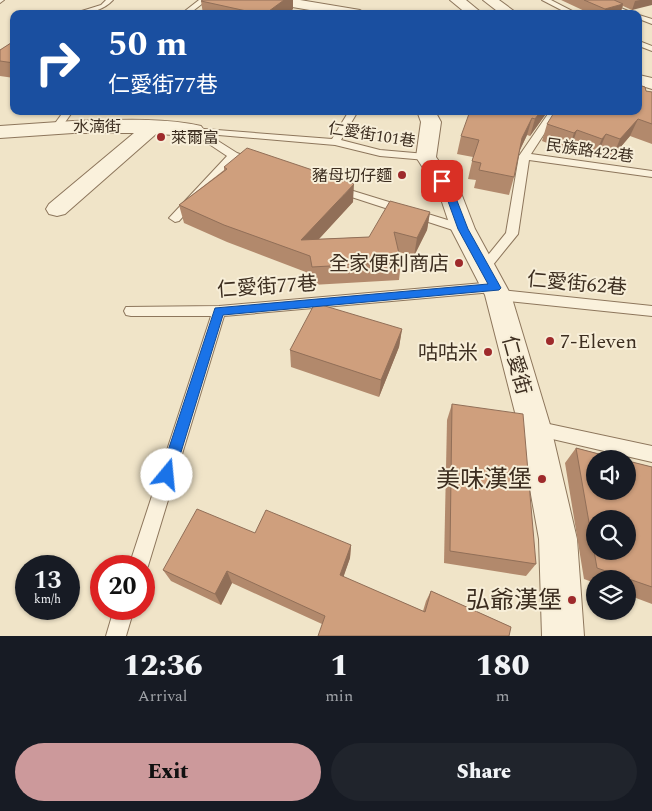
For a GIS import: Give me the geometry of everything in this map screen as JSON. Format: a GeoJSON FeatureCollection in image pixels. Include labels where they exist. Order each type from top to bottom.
{"type":"FeatureCollection","features":[{"type":"Feature","properties":{"kind":"street"},"geometry":{"type":"LineString","coordinates":[[274,0],[312,3],[343,10]]}},
{"type":"Feature","properties":{"kind":"street"},"geometry":{"type":"LineString","coordinates":[[457,0],[471,10]]}},
{"type":"Feature","properties":{"kind":"street"},"geometry":{"type":"LineString","coordinates":[[490,0],[505,10]]}},
{"type":"Feature","properties":{"kind":"street"},"geometry":{"type":"LineString","coordinates":[[426,157],[432,122],[428,115]]}},
{"type":"Feature","properties":{"kind":"street","name":"水湳街"},"geometry":{"type":"LineString","coordinates":[[0,132],[64,119],[194,130]]}},
{"type":"Feature","properties":{"kind":"street"},"geometry":{"type":"LineString","coordinates":[[57,209],[152,127]]}},
{"type":"Feature","properties":{"kind":"street","name":"仁愛街"},"geometry":{"type":"LineString","coordinates":[[426,157],[450,193],[463,229],[493,284],[535,428],[558,539],[563,636]]}},
{"type":"Feature","properties":{"kind":"lane"},"geometry":{"type":"LineString","coordinates":[[89,10],[103,6],[110,0]]}},
{"type":"Feature","properties":{"kind":"lane"},"geometry":{"type":"LineString","coordinates":[[190,10],[204,0]]}},
{"type":"Feature","properties":{"kind":"lane"},"geometry":{"type":"LineString","coordinates":[[545,0],[566,10]]}},
{"type":"Feature","properties":{"kind":"lane"},"geometry":{"type":"LineString","coordinates":[[602,1],[623,10]]}},
{"type":"Feature","properties":{"kind":"lane"},"geometry":{"type":"LineString","coordinates":[[335,142],[352,115]]}},
{"type":"Feature","properties":{"kind":"lane"},"geometry":{"type":"LineString","coordinates":[[493,284],[512,234],[524,156],[548,115]]}},
{"type":"Feature","properties":{"kind":"lane"},"geometry":{"type":"LineString","coordinates":[[194,130],[233,155],[270,167]]}},
{"type":"Feature","properties":{"kind":"lane","name":"仁愛街101巷"},"geometry":{"type":"LineString","coordinates":[[194,130],[335,142],[380,153],[426,157]]}},
{"type":"Feature","properties":{"kind":"lane"},"geometry":{"type":"LineString","coordinates":[[175,218],[233,155]]}},
{"type":"Feature","properties":{"kind":"lane","name":"民族路422巷"},"geometry":{"type":"LineString","coordinates":[[524,156],[652,174]]}},
{"type":"Feature","properties":{"kind":"lane"},"geometry":{"type":"LineString","coordinates":[[325,185],[463,229]]}},
{"type":"Feature","properties":{"kind":"lane","name":"仁愛街62巷"},"geometry":{"type":"LineString","coordinates":[[493,284],[652,311]]}},
{"type":"Feature","properties":{"kind":"lane","name":"仁愛街77巷"},"geometry":{"type":"LineString","coordinates":[[131,311],[219,311],[493,284]]}},
{"type":"Feature","properties":{"kind":"lane"},"geometry":{"type":"LineString","coordinates":[[141,555],[219,311]]}},
{"type":"Feature","properties":{"kind":"lane"},"geometry":{"type":"LineString","coordinates":[[535,428],[652,454]]}},
{"type":"Feature","properties":{"kind":"lane"},"geometry":{"type":"LineString","coordinates":[[116,636],[121,620]]}},
{"type":"Feature","properties":{"kind":"building"},"geometry":{"type":"Polygon","coordinates":[[[284,0],[270,10],[242,10],[201,1],[284,0]]]}},
{"type":"Feature","properties":{"kind":"building"},"geometry":{"type":"Polygon","coordinates":[[[584,0],[614,0],[623,4],[605,9],[584,0]]]}},
{"type":"Feature","properties":{"kind":"building"},"geometry":{"type":"Polygon","coordinates":[[[10,44],[10,62],[0,61],[0,50],[10,44]]]}},
{"type":"Feature","properties":{"kind":"building"},"geometry":{"type":"Polygon","coordinates":[[[642,86],[645,87],[646,91],[652,92],[652,124],[638,119],[620,139],[606,134],[602,139],[577,130],[574,133],[547,124],[553,115],[642,115],[642,86]]]}},
{"type":"Feature","properties":{"kind":"building"},"geometry":{"type":"Polygon","coordinates":[[[469,115],[538,115],[535,119],[532,118],[522,138],[514,177],[479,170],[481,163],[472,161],[479,140],[461,136],[469,115]]]}},
{"type":"Feature","properties":{"kind":"building"},"geometry":{"type":"Polygon","coordinates":[[[247,148],[354,184],[301,240],[369,237],[390,201],[430,212],[417,238],[394,232],[401,262],[312,267],[310,256],[224,225],[179,205],[227,169],[224,167],[247,148]]]}},
{"type":"Feature","properties":{"kind":"building"},"geometry":{"type":"Polygon","coordinates":[[[315,303],[402,329],[381,380],[290,350],[315,303]]]}},
{"type":"Feature","properties":{"kind":"building"},"geometry":{"type":"Polygon","coordinates":[[[452,404],[523,414],[536,564],[450,551],[452,404]]]}},
{"type":"Feature","properties":{"kind":"building"},"geometry":{"type":"Polygon","coordinates":[[[576,448],[586,451],[586,500],[636,500],[636,463],[652,467],[652,587],[636,581],[636,570],[603,570],[597,568],[596,560],[636,560],[636,510],[587,510],[576,448]]]}},
{"type":"Feature","properties":{"kind":"building"},"geometry":{"type":"Polygon","coordinates":[[[197,509],[255,533],[266,510],[351,545],[340,575],[425,612],[431,591],[511,627],[509,636],[318,636],[325,616],[227,571],[215,594],[163,570],[197,509]]]}},
{"type":"Feature","properties":{"kind":"place","name":"萊爾富"},"geometry":{"type":"Point","coordinates":[161,137]}},
{"type":"Feature","properties":{"kind":"place","name":"豬母切仔麵"},"geometry":{"type":"Point","coordinates":[402,175]}},
{"type":"Feature","properties":{"kind":"place","name":"全家便利商店"},"geometry":{"type":"Point","coordinates":[459,263]}},
{"type":"Feature","properties":{"kind":"place","name":"7-Eleven"},"geometry":{"type":"Point","coordinates":[550,341]}},
{"type":"Feature","properties":{"kind":"place","name":"咕咕米"},"geometry":{"type":"Point","coordinates":[488,352]}},
{"type":"Feature","properties":{"kind":"place","name":"美味漢堡"},"geometry":{"type":"Point","coordinates":[542,479]}},
{"type":"Feature","properties":{"kind":"place","name":"弘爺漢堡"},"geometry":{"type":"Point","coordinates":[572,600]}},
{"type":"Feature","properties":{"kind":"route"},"geometry":{"type":"LineString","coordinates":[[167,475],[219,311],[495,288],[463,229],[450,193],[442,181]]}}]}
